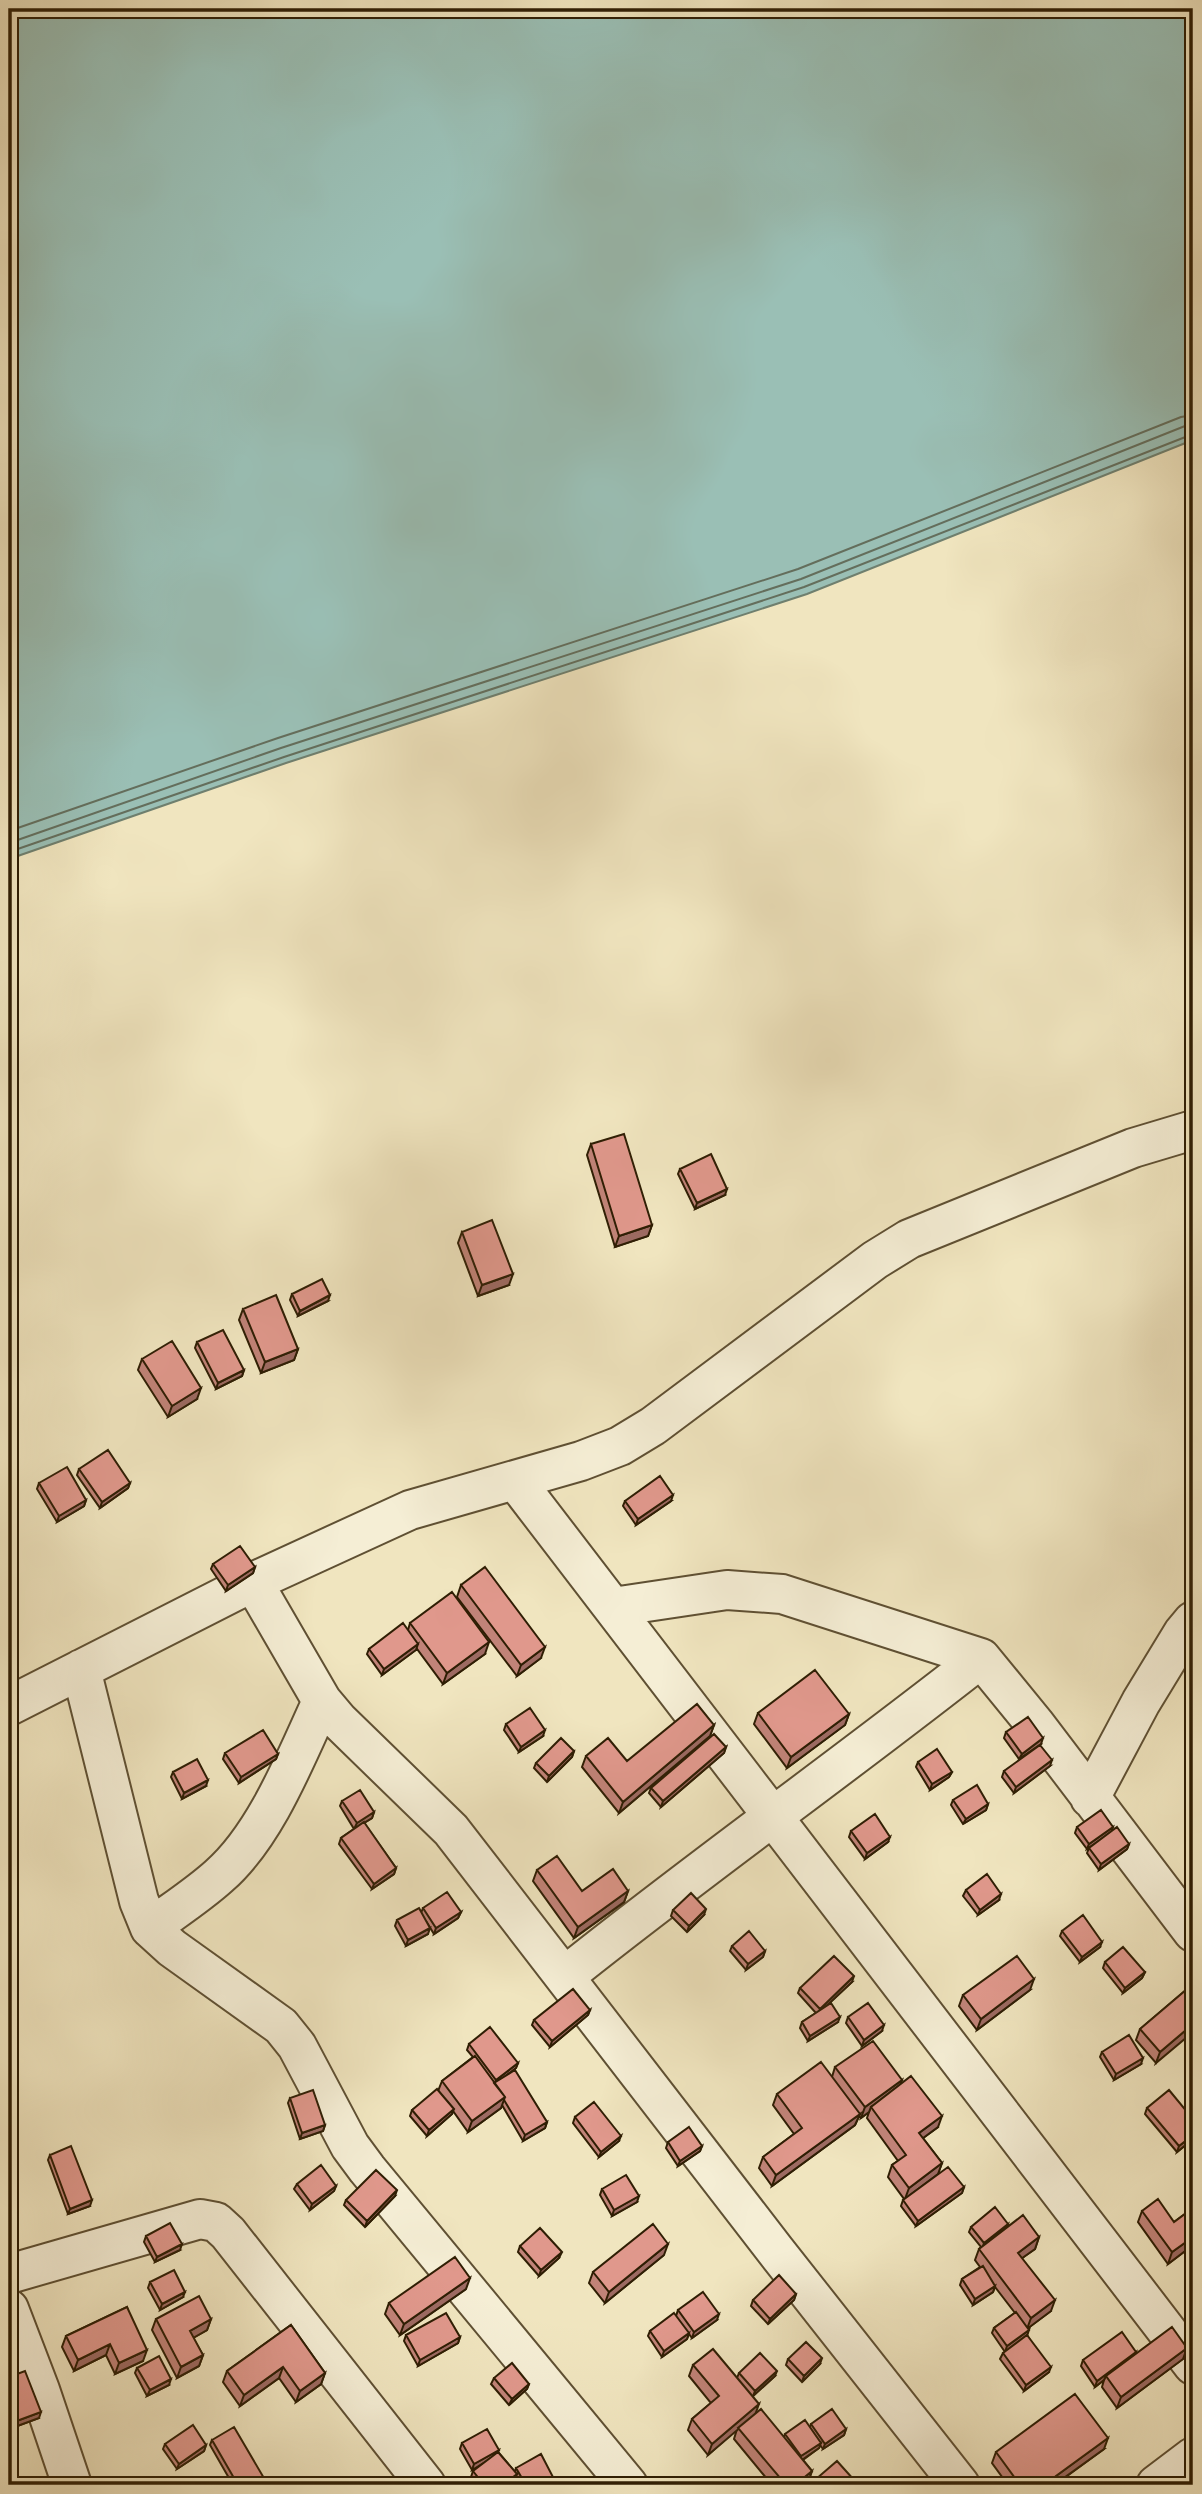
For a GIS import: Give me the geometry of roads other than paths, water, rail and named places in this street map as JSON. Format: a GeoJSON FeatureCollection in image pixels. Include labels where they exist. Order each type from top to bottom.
{"type":"FeatureCollection","features":[{"type":"Feature","properties":{"kind":"street"},"geometry":{"type":"LineString","coordinates":[[9,1706],[253,1582],[410,1510],[581,1461],[620,1446],[642,1433],[875,1260],[909,1239],[1133,1148],[1193,1130]]}},
{"type":"Feature","properties":{"kind":"street"},"geometry":{"type":"LineString","coordinates":[[515,1480],[1193,2365]]}},
{"type":"Feature","properties":{"kind":"street"},"geometry":{"type":"LineString","coordinates":[[253,1582],[322,1701],[450,1830],[960,2485]]}},
{"type":"Feature","properties":{"kind":"street"},"geometry":{"type":"LineString","coordinates":[[613,1607],[727,1590],[782,1594],[981,1658],[1035,1724],[1193,1932]]}},
{"type":"Feature","properties":{"kind":"street"},"geometry":{"type":"LineString","coordinates":[[1090,1798],[1142,1702],[1193,1621]]}},
{"type":"Feature","properties":{"kind":"street"},"geometry":{"type":"LineString","coordinates":[[565,1976],[981,1658]]}},
{"type":"Feature","properties":{"kind":"street"},"geometry":{"type":"LineString","coordinates":[[81,1669],[139,1900],[150,1928],[172,1948],[281,2026],[297,2046],[350,2146],[367,2169],[628,2485]]}},
{"type":"Feature","properties":{"kind":"street"},"geometry":{"type":"LineString","coordinates":[[150,1928],[220,1875],[247,1844],[281,1789],[322,1701]]}},
{"type":"Feature","properties":{"kind":"street"},"geometry":{"type":"LineString","coordinates":[[9,2274],[200,2219],[216,2222],[228,2233],[426,2485]]}},
{"type":"Feature","properties":{"kind":"street"},"geometry":{"type":"LineString","coordinates":[[9,2309],[72,2485]]}},
{"type":"Feature","properties":{"kind":"street"},"geometry":{"type":"LineString","coordinates":[[1156,2485],[1193,2457]]}},
{"type":"Feature","properties":{"kind":"water"},"geometry":{"type":"Polygon","coordinates":[[[9,9],[1193,9],[1193,440],[807,594],[286,763],[9,859],[9,9]]]}}]}
